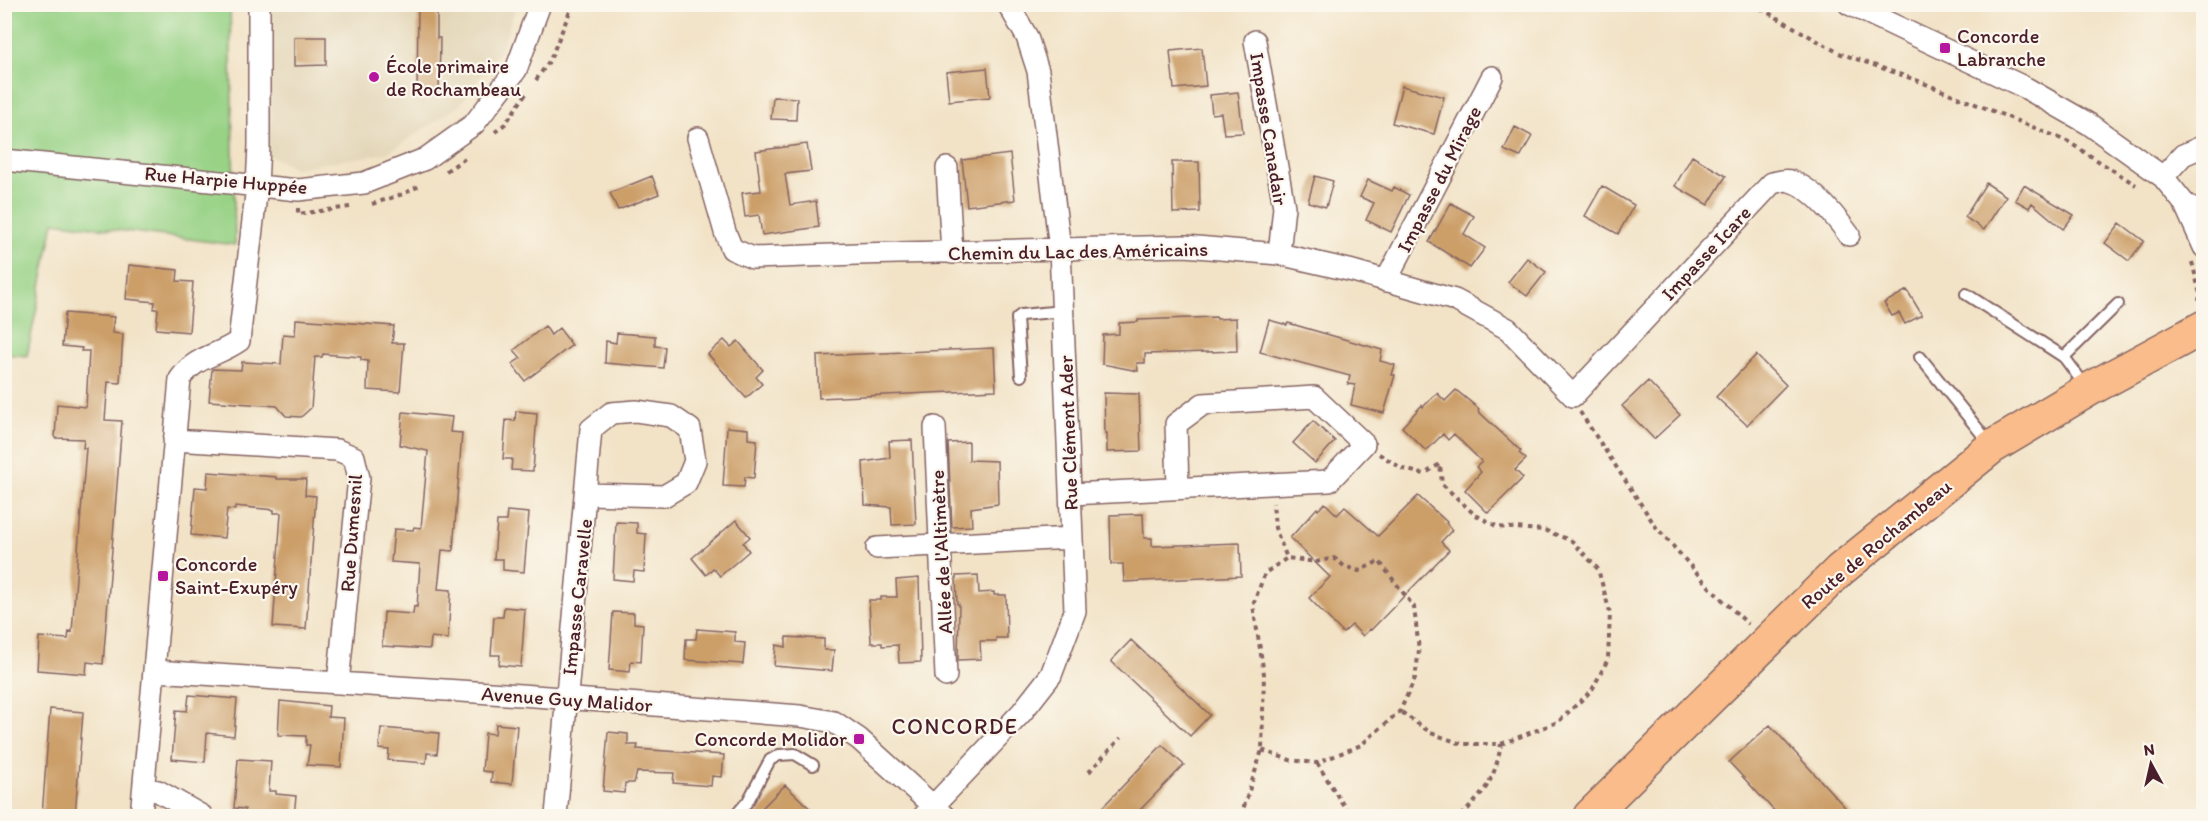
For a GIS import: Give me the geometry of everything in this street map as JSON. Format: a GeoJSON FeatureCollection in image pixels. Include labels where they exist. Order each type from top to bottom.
{"type":"FeatureCollection","features":[{"type":"Feature","properties":{"kind":"main road","name":"Route de Rochambeau"},"geometry":{"type":"LineString","coordinates":[[1590,816],[1840,570],[1992,447],[2088,390],[2199,329]]}},
{"type":"Feature","properties":{"kind":"street"},"geometry":{"type":"LineString","coordinates":[[141,816],[180,379],[188,368],[203,358],[224,352],[239,341],[257,186],[259,4]]}},
{"type":"Feature","properties":{"kind":"street","name":"Rue Harpie Huppée"},"geometry":{"type":"LineString","coordinates":[[4,160],[298,190],[364,183],[425,159],[474,124],[516,70],[540,4]]}},
{"type":"Feature","properties":{"kind":"street","name":"Rue Clément Ader"},"geometry":{"type":"LineString","coordinates":[[933,813],[1022,712],[1051,675],[1075,611],[1060,249],[1038,71],[1027,37],[1008,4]]}},
{"type":"Feature","properties":{"kind":"street"},"geometry":{"type":"LineString","coordinates":[[1849,4],[2026,88],[2089,124],[2163,177],[2184,203],[2204,218]]}},
{"type":"Feature","properties":{"kind":"street","name":"Impasse Canadair"},"geometry":{"type":"LineString","coordinates":[[1255,41],[1284,207],[1279,254]]}},
{"type":"Feature","properties":{"kind":"street","name":"Impasse du Mirage"},"geometry":{"type":"LineString","coordinates":[[1386,281],[1492,77]]}},
{"type":"Feature","properties":{"kind":"street","name":"Chemin du Lac des Américains"},"geometry":{"type":"LineString","coordinates":[[698,138],[724,232],[732,249],[753,258],[1185,246],[1279,254],[1455,300],[1508,329],[1573,396]]}},
{"type":"Feature","properties":{"kind":"street"},"geometry":{"type":"LineString","coordinates":[[2163,177],[2183,155],[2204,146]]}},
{"type":"Feature","properties":{"kind":"street"},"geometry":{"type":"LineString","coordinates":[[947,168],[952,253]]}},
{"type":"Feature","properties":{"kind":"street","name":"Impasse Icare"},"geometry":{"type":"LineString","coordinates":[[1573,396],[1772,183],[1788,180],[1802,186],[1834,215],[1849,235]]}},
{"type":"Feature","properties":{"kind":"street"},"geometry":{"type":"LineString","coordinates":[[2184,203],[2197,252]]}},
{"type":"Feature","properties":{"kind":"street"},"geometry":{"type":"LineString","coordinates":[[1071,494],[1329,481],[1364,444],[1314,397],[1203,404],[1176,424],[1178,488]]}},
{"type":"Feature","properties":{"kind":"street","name":"Impasse Caravelle"},"geometry":{"type":"LineString","coordinates":[[556,816],[587,494],[591,429],[611,413],[636,411],[671,416],[690,429],[695,461],[686,483],[664,496],[587,494]]}},
{"type":"Feature","properties":{"kind":"street","name":"Allée de l'Altimètre"},"geometry":{"type":"LineString","coordinates":[[935,427],[946,676]]}},
{"type":"Feature","properties":{"kind":"street","name":"Rue Dumesnil"},"geometry":{"type":"LineString","coordinates":[[174,440],[337,450],[354,458],[359,478],[338,683]]}},
{"type":"Feature","properties":{"kind":"street"},"geometry":{"type":"LineString","coordinates":[[877,548],[1072,538]]}},
{"type":"Feature","properties":{"kind":"street","name":"Avenue Guy Malidor"},"geometry":{"type":"LineString","coordinates":[[155,671],[614,702],[800,716],[834,722],[860,739],[933,813]]}},
{"type":"Feature","properties":{"kind":"street"},"geometry":{"type":"LineString","coordinates":[[144,788],[158,791],[202,816]]}},
{"type":"Feature","properties":{"kind":"lane"},"geometry":{"type":"LineString","coordinates":[[1966,294],[2064,357],[2088,390]]}},
{"type":"Feature","properties":{"kind":"lane"},"geometry":{"type":"LineString","coordinates":[[2064,357],[2118,304]]}},
{"type":"Feature","properties":{"kind":"lane"},"geometry":{"type":"LineString","coordinates":[[1021,376],[1017,318],[1021,315],[1063,310]]}},
{"type":"Feature","properties":{"kind":"lane"},"geometry":{"type":"LineString","coordinates":[[1920,357],[1992,447]]}},
{"type":"Feature","properties":{"kind":"lane"},"geometry":{"type":"LineString","coordinates":[[735,816],[748,801],[770,760],[779,754],[795,754],[813,765]]}},
{"type":"Feature","properties":{"kind":"path"},"geometry":{"type":"LineString","coordinates":[[1753,4],[1839,52],[1916,80],[2067,141],[2136,186]]}},
{"type":"Feature","properties":{"kind":"path"},"geometry":{"type":"LineString","coordinates":[[2197,252],[2200,294],[2199,329]]}},
{"type":"Feature","properties":{"kind":"path"},"geometry":{"type":"LineString","coordinates":[[1573,396],[1574,404],[1656,527],[1712,590],[1766,641]]}},
{"type":"Feature","properties":{"kind":"path"},"geometry":{"type":"LineString","coordinates":[[1364,444],[1403,470],[1424,474],[1440,464],[1442,484],[1474,514],[1498,526],[1544,530],[1572,541],[1598,569],[1610,613],[1608,659],[1592,690],[1558,722],[1501,744],[1462,744],[1431,733],[1400,711]]}},
{"type":"Feature","properties":{"kind":"path"},"geometry":{"type":"LineString","coordinates":[[1272,484],[1275,528],[1287,558]]}},
{"type":"Feature","properties":{"kind":"path"},"geometry":{"type":"LineString","coordinates":[[1241,816],[1263,750],[1264,674],[1253,605],[1265,573],[1287,558],[1316,562],[1334,558],[1344,566],[1359,571],[1379,561],[1414,607],[1419,650],[1415,678],[1400,711],[1361,745],[1317,763],[1290,760],[1263,750]]}},
{"type":"Feature","properties":{"kind":"path"},"geometry":{"type":"LineString","coordinates":[[1089,772],[1121,738]]}},
{"type":"Feature","properties":{"kind":"path"},"geometry":{"type":"LineString","coordinates":[[1461,816],[1481,796],[1497,768],[1501,744]]}},
{"type":"Feature","properties":{"kind":"path"},"geometry":{"type":"LineString","coordinates":[[1317,763],[1347,811],[1357,816]]}},
{"type":"Feature","properties":{"kind":"shaded area","name":"École primaire de Rochambeau"},"geometry":{"type":"Polygon","coordinates":[[[267,5],[517,5],[501,49],[459,106],[387,153],[295,168],[268,155],[267,5]]]}},
{"type":"Feature","properties":{"kind":"green space"},"geometry":{"type":"Polygon","coordinates":[[[16,5],[230,5],[235,245],[54,222],[27,356],[5,354],[5,18],[16,5]]]}},
{"type":"Feature","properties":{"kind":"building"},"geometry":{"type":"Polygon","coordinates":[[[418,4],[437,4],[437,38],[440,38],[439,94],[417,94],[418,4]]]}},
{"type":"Feature","properties":{"kind":"building"},"geometry":{"type":"Polygon","coordinates":[[[294,37],[326,37],[326,65],[294,66],[294,37]]]}},
{"type":"Feature","properties":{"kind":"building"},"geometry":{"type":"Polygon","coordinates":[[[1202,48],[1206,86],[1174,89],[1170,51],[1202,48]]]}},
{"type":"Feature","properties":{"kind":"building"},"geometry":{"type":"Polygon","coordinates":[[[987,68],[990,97],[949,101],[946,72],[987,68]]]}},
{"type":"Feature","properties":{"kind":"building"},"geometry":{"type":"Polygon","coordinates":[[[1402,86],[1444,97],[1434,134],[1392,123],[1402,86]]]}},
{"type":"Feature","properties":{"kind":"building"},"geometry":{"type":"Polygon","coordinates":[[[1238,92],[1243,133],[1224,134],[1221,113],[1212,114],[1210,95],[1238,92]]]}},
{"type":"Feature","properties":{"kind":"building"},"geometry":{"type":"Polygon","coordinates":[[[773,97],[797,98],[796,120],[771,119],[773,97]]]}},
{"type":"Feature","properties":{"kind":"building"},"geometry":{"type":"Polygon","coordinates":[[[1515,127],[1532,136],[1520,157],[1504,150],[1515,127]]]}},
{"type":"Feature","properties":{"kind":"building"},"geometry":{"type":"Polygon","coordinates":[[[807,144],[811,171],[785,174],[790,205],[816,201],[819,227],[762,235],[759,215],[745,217],[742,193],[761,191],[756,151],[807,144]]]}},
{"type":"Feature","properties":{"kind":"building"},"geometry":{"type":"Polygon","coordinates":[[[1010,154],[1015,200],[967,206],[962,160],[1010,154]]]}},
{"type":"Feature","properties":{"kind":"building"},"geometry":{"type":"Polygon","coordinates":[[[1692,156],[1726,176],[1708,205],[1675,186],[1692,156]]]}},
{"type":"Feature","properties":{"kind":"building"},"geometry":{"type":"Polygon","coordinates":[[[1172,162],[1199,162],[1200,212],[1173,213],[1172,162]]]}},
{"type":"Feature","properties":{"kind":"building"},"geometry":{"type":"Polygon","coordinates":[[[652,176],[659,194],[618,210],[610,193],[652,176]]]}},
{"type":"Feature","properties":{"kind":"building"},"geometry":{"type":"Polygon","coordinates":[[[1315,176],[1333,181],[1326,207],[1308,202],[1315,176]]]}},
{"type":"Feature","properties":{"kind":"building"},"geometry":{"type":"Polygon","coordinates":[[[1368,180],[1392,191],[1394,187],[1409,195],[1391,232],[1366,220],[1374,203],[1360,197],[1368,180]]]}},
{"type":"Feature","properties":{"kind":"building"},"geometry":{"type":"Polygon","coordinates":[[[1986,183],[2006,196],[1984,230],[1965,217],[1986,183]]]}},
{"type":"Feature","properties":{"kind":"building"},"geometry":{"type":"Polygon","coordinates":[[[2024,185],[2074,215],[2063,229],[2032,203],[2029,208],[2015,200],[2024,185]]]}},
{"type":"Feature","properties":{"kind":"building"},"geometry":{"type":"Polygon","coordinates":[[[1602,186],[1634,205],[1618,234],[1585,216],[1602,186]]]}},
{"type":"Feature","properties":{"kind":"building"},"geometry":{"type":"Polygon","coordinates":[[[1451,203],[1474,216],[1464,234],[1485,248],[1470,268],[1429,242],[1451,203]]]}},
{"type":"Feature","properties":{"kind":"building"},"geometry":{"type":"Polygon","coordinates":[[[2120,223],[2144,241],[2129,261],[2105,243],[2120,223]]]}},
{"type":"Feature","properties":{"kind":"building"},"geometry":{"type":"Polygon","coordinates":[[[1527,258],[1546,272],[1527,296],[1508,282],[1527,258]]]}},
{"type":"Feature","properties":{"kind":"building"},"geometry":{"type":"Polygon","coordinates":[[[129,265],[178,270],[177,281],[193,282],[189,332],[156,329],[158,309],[154,309],[155,302],[126,299],[129,265]]]}},
{"type":"Feature","properties":{"kind":"building"},"geometry":{"type":"Polygon","coordinates":[[[1907,290],[1922,315],[1905,324],[1899,313],[1892,316],[1884,303],[1907,290]]]}},
{"type":"Feature","properties":{"kind":"building"},"geometry":{"type":"Polygon","coordinates":[[[65,313],[114,317],[112,333],[123,334],[120,383],[108,382],[105,420],[122,421],[103,664],[87,662],[86,674],[37,670],[39,637],[68,639],[69,631],[72,632],[86,448],[83,448],[84,439],[55,438],[57,404],[86,407],[89,351],[62,346],[65,313]]]}},
{"type":"Feature","properties":{"kind":"building"},"geometry":{"type":"Polygon","coordinates":[[[1216,317],[1217,319],[1236,318],[1237,351],[1145,354],[1145,363],[1137,363],[1138,371],[1102,364],[1103,335],[1119,334],[1119,323],[1138,322],[1138,320],[1216,317]]]}},
{"type":"Feature","properties":{"kind":"building"},"geometry":{"type":"Polygon","coordinates":[[[296,319],[394,326],[392,343],[404,343],[400,392],[367,390],[368,361],[361,360],[361,357],[323,354],[322,357],[315,357],[311,408],[301,417],[286,416],[277,406],[209,401],[212,369],[241,370],[242,362],[281,364],[283,334],[295,335],[296,319]]]}},
{"type":"Feature","properties":{"kind":"building"},"geometry":{"type":"Polygon","coordinates":[[[1269,320],[1287,325],[1288,323],[1382,350],[1380,361],[1395,365],[1392,375],[1395,375],[1384,413],[1351,405],[1355,385],[1348,384],[1350,376],[1260,352],[1269,320]]]}},
{"type":"Feature","properties":{"kind":"building"},"geometry":{"type":"Polygon","coordinates":[[[545,326],[551,335],[559,328],[572,345],[525,381],[512,364],[521,358],[514,350],[545,326]]]}},
{"type":"Feature","properties":{"kind":"building"},"geometry":{"type":"Polygon","coordinates":[[[617,333],[655,336],[655,346],[665,347],[663,368],[605,363],[606,341],[616,343],[617,333]]]}},
{"type":"Feature","properties":{"kind":"building"},"geometry":{"type":"Polygon","coordinates":[[[724,340],[731,347],[738,341],[763,370],[756,377],[762,384],[746,398],[708,354],[724,340]]]}},
{"type":"Feature","properties":{"kind":"building"},"geometry":{"type":"Polygon","coordinates":[[[994,348],[996,390],[819,398],[817,356],[994,348]]]}},
{"type":"Feature","properties":{"kind":"building"},"geometry":{"type":"Polygon","coordinates":[[[1756,355],[1786,385],[1747,425],[1716,397],[1756,355]]]}},
{"type":"Feature","properties":{"kind":"building"},"geometry":{"type":"Polygon","coordinates":[[[1648,381],[1680,415],[1654,439],[1622,406],[1648,381]]]}},
{"type":"Feature","properties":{"kind":"building"},"geometry":{"type":"Polygon","coordinates":[[[1456,390],[1479,409],[1478,411],[1521,451],[1519,453],[1526,459],[1515,470],[1523,478],[1488,513],[1465,490],[1481,472],[1476,467],[1482,462],[1454,434],[1448,440],[1443,434],[1426,451],[1402,427],[1422,405],[1423,407],[1437,393],[1445,401],[1456,390]]]}},
{"type":"Feature","properties":{"kind":"building"},"geometry":{"type":"Polygon","coordinates":[[[1104,393],[1139,394],[1141,451],[1107,452],[1104,393]]]}},
{"type":"Feature","properties":{"kind":"building"},"geometry":{"type":"Polygon","coordinates":[[[516,411],[537,413],[533,471],[511,470],[512,459],[503,459],[506,420],[515,421],[516,411]]]}},
{"type":"Feature","properties":{"kind":"building"},"geometry":{"type":"Polygon","coordinates":[[[403,412],[452,417],[450,432],[462,433],[453,551],[442,550],[438,589],[451,590],[448,639],[431,637],[430,649],[382,646],[384,612],[413,614],[414,606],[417,607],[420,564],[391,562],[394,529],[421,528],[428,451],[400,445],[403,412]]]}},
{"type":"Feature","properties":{"kind":"building"},"geometry":{"type":"Polygon","coordinates":[[[1313,421],[1335,441],[1315,463],[1293,443],[1313,421]]]}},
{"type":"Feature","properties":{"kind":"building"},"geometry":{"type":"Polygon","coordinates":[[[727,427],[748,429],[748,439],[757,440],[754,478],[745,477],[744,487],[723,486],[727,427]]]}},
{"type":"Feature","properties":{"kind":"building"},"geometry":{"type":"Polygon","coordinates":[[[912,440],[916,524],[892,525],[891,507],[865,505],[863,462],[890,458],[889,441],[912,440]]]}},
{"type":"Feature","properties":{"kind":"building"},"geometry":{"type":"Polygon","coordinates":[[[969,442],[969,460],[997,461],[998,504],[971,508],[972,526],[952,527],[948,443],[969,442]]]}},
{"type":"Feature","properties":{"kind":"building"},"geometry":{"type":"Polygon","coordinates":[[[208,472],[276,477],[276,479],[306,479],[305,495],[316,496],[306,629],[273,627],[281,513],[274,513],[274,510],[235,506],[235,510],[227,509],[224,538],[191,535],[195,487],[207,488],[208,472]]]}},
{"type":"Feature","properties":{"kind":"building"},"geometry":{"type":"Polygon","coordinates":[[[1418,496],[1447,522],[1452,530],[1441,542],[1449,550],[1371,630],[1363,636],[1352,625],[1343,633],[1309,598],[1330,577],[1290,538],[1317,508],[1318,510],[1325,503],[1337,515],[1345,507],[1378,536],[1418,496]]]}},
{"type":"Feature","properties":{"kind":"building"},"geometry":{"type":"Polygon","coordinates":[[[507,511],[529,513],[524,572],[503,570],[503,559],[494,559],[497,521],[506,521],[507,511]]]}},
{"type":"Feature","properties":{"kind":"building"},"geometry":{"type":"Polygon","coordinates":[[[1143,514],[1144,538],[1152,538],[1152,546],[1240,543],[1241,576],[1124,582],[1123,564],[1111,564],[1110,515],[1143,514]]]}},
{"type":"Feature","properties":{"kind":"building"},"geometry":{"type":"Polygon","coordinates":[[[736,520],[750,537],[743,543],[749,551],[720,576],[713,568],[706,575],[692,558],[736,520]]]}},
{"type":"Feature","properties":{"kind":"building"},"geometry":{"type":"Polygon","coordinates":[[[616,522],[637,523],[637,533],[646,534],[644,572],[634,571],[633,581],[613,579],[616,522]]]}},
{"type":"Feature","properties":{"kind":"building"},"geometry":{"type":"Polygon","coordinates":[[[978,575],[979,593],[994,592],[994,595],[1006,595],[1007,638],[980,641],[981,659],[958,660],[959,604],[957,604],[956,576],[978,575]]]}},
{"type":"Feature","properties":{"kind":"building"},"geometry":{"type":"Polygon","coordinates":[[[919,578],[921,662],[899,663],[898,645],[882,646],[882,643],[871,643],[869,600],[897,597],[896,580],[919,578]]]}},
{"type":"Feature","properties":{"kind":"building"},"geometry":{"type":"Polygon","coordinates":[[[504,607],[525,609],[521,667],[499,665],[500,655],[491,655],[494,617],[503,617],[504,607]]]}},
{"type":"Feature","properties":{"kind":"building"},"geometry":{"type":"Polygon","coordinates":[[[613,612],[634,613],[634,623],[643,624],[641,662],[631,661],[630,672],[609,670],[613,612]]]}},
{"type":"Feature","properties":{"kind":"building"},"geometry":{"type":"Polygon","coordinates":[[[697,629],[735,632],[735,642],[745,643],[743,664],[685,660],[686,639],[696,639],[697,629]]]}},
{"type":"Feature","properties":{"kind":"building"},"geometry":{"type":"Polygon","coordinates":[[[786,637],[824,639],[824,650],[834,650],[832,671],[774,666],[776,645],[786,647],[786,637]]]}},
{"type":"Feature","properties":{"kind":"building"},"geometry":{"type":"Polygon","coordinates":[[[1131,640],[1210,715],[1190,736],[1111,661],[1131,640]]]}},
{"type":"Feature","properties":{"kind":"building"},"geometry":{"type":"Polygon","coordinates":[[[189,695],[237,699],[234,736],[207,733],[205,762],[172,759],[176,710],[187,711],[189,695]]]}},
{"type":"Feature","properties":{"kind":"building"},"geometry":{"type":"Polygon","coordinates":[[[280,701],[329,706],[328,717],[344,718],[341,767],[307,765],[310,745],[306,745],[306,736],[278,735],[280,701]]]}},
{"type":"Feature","properties":{"kind":"building"},"geometry":{"type":"Polygon","coordinates":[[[50,709],[83,712],[75,816],[42,816],[50,709]]]}},
{"type":"Feature","properties":{"kind":"building"},"geometry":{"type":"Polygon","coordinates":[[[496,724],[517,726],[512,784],[491,782],[492,772],[482,771],[485,733],[495,734],[496,724]]]}},
{"type":"Feature","properties":{"kind":"building"},"geometry":{"type":"Polygon","coordinates":[[[1770,725],[1853,816],[1779,816],[1729,762],[1770,725]]]}},
{"type":"Feature","properties":{"kind":"building"},"geometry":{"type":"Polygon","coordinates":[[[381,728],[439,733],[437,754],[427,753],[426,763],[388,760],[389,750],[379,749],[381,728]]]}},
{"type":"Feature","properties":{"kind":"building"},"geometry":{"type":"Polygon","coordinates":[[[608,732],[628,734],[628,745],[638,745],[637,749],[724,755],[722,777],[712,776],[711,786],[673,783],[674,773],[637,772],[634,783],[625,783],[624,793],[603,791],[608,732]]]}},
{"type":"Feature","properties":{"kind":"building"},"geometry":{"type":"Polygon","coordinates":[[[1162,745],[1184,765],[1134,816],[1094,816],[1162,745]]]}},
{"type":"Feature","properties":{"kind":"building"},"geometry":{"type":"Polygon","coordinates":[[[238,759],[271,761],[269,791],[296,796],[294,816],[245,816],[245,809],[234,808],[238,759]]]}},
{"type":"Feature","properties":{"kind":"building"},"geometry":{"type":"Polygon","coordinates":[[[785,785],[818,816],[754,816],[785,785]]]}},
{"type":"Feature","properties":{"kind":"place","name":"Concorde Labranche"},"geometry":{"type":"Point","coordinates":[1945,48]}},
{"type":"Feature","properties":{"kind":"place","name":"École primaire de Rochambeau"},"geometry":{"type":"Point","coordinates":[374,77]}},
{"type":"Feature","properties":{"kind":"place","name":"Concorde Saint-Exupéry"},"geometry":{"type":"Point","coordinates":[163,576]}},
{"type":"Feature","properties":{"kind":"place","name":"Concorde Molidor"},"geometry":{"type":"Point","coordinates":[859,739]}},
{"type":"Feature","properties":{"kind":"district","name":"CONCORDE"},"geometry":{"type":"Point","coordinates":[955,726]}}]}
